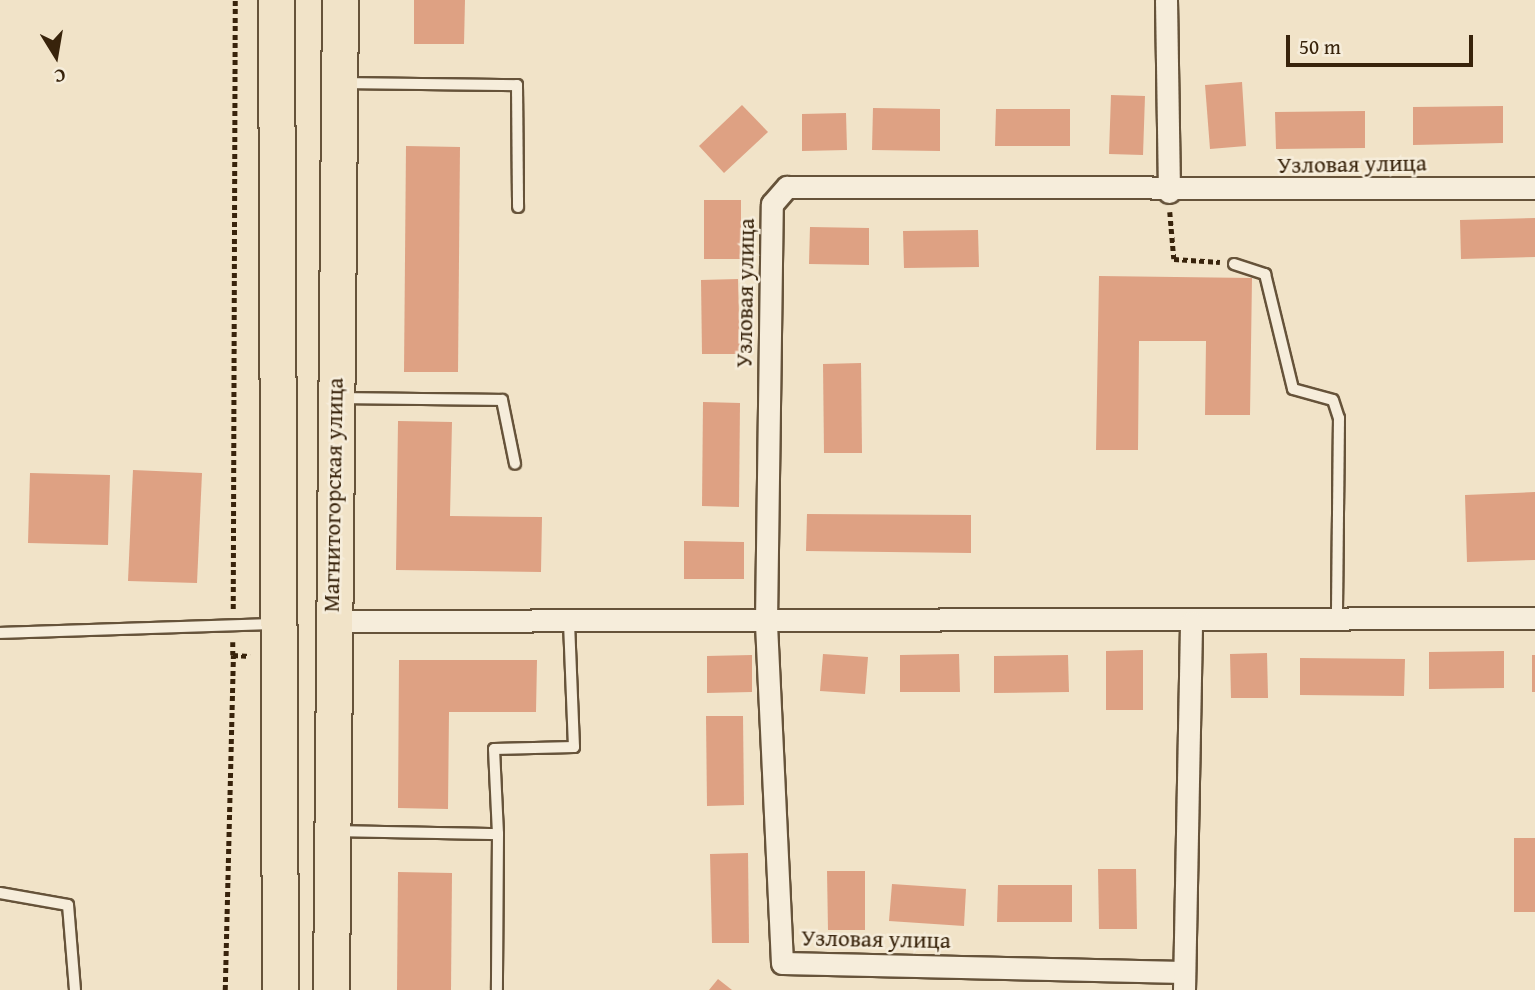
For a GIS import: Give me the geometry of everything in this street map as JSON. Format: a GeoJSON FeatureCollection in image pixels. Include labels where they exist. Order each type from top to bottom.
{"type":"FeatureCollection","features":[{"type":"Feature","properties":{"kind":"main road"},"geometry":{"type":"LineString","coordinates":[[276,0],[280,990]]}},
{"type":"Feature","properties":{"kind":"main road","name":"Магнитогорская улица"},"geometry":{"type":"LineString","coordinates":[[331,990],[331,621],[340,0]]}},
{"type":"Feature","properties":{"kind":"street"},"geometry":{"type":"LineString","coordinates":[[1167,0],[1169,192]]}},
{"type":"Feature","properties":{"kind":"street","name":"Узловая улица"},"geometry":{"type":"LineString","coordinates":[[1191,622],[1184,981],[782,963],[766,621],[772,204],[778,193],[787,187],[1169,192],[1535,188]]}},
{"type":"Feature","properties":{"kind":"street"},"geometry":{"type":"LineString","coordinates":[[331,621],[1337,622],[1535,618]]}},
{"type":"Feature","properties":{"kind":"lane"},"geometry":{"type":"LineString","coordinates":[[339,83],[517,85],[518,207]]}},
{"type":"Feature","properties":{"kind":"lane"},"geometry":{"type":"LineString","coordinates":[[1234,264],[1265,274],[1293,389],[1332,400],[1339,418],[1337,622]]}},
{"type":"Feature","properties":{"kind":"lane"},"geometry":{"type":"LineString","coordinates":[[335,398],[502,400],[515,464]]}},
{"type":"Feature","properties":{"kind":"lane"},"geometry":{"type":"LineString","coordinates":[[497,990],[498,834],[494,749],[574,747],[569,621]]}},
{"type":"Feature","properties":{"kind":"lane"},"geometry":{"type":"LineString","coordinates":[[0,633],[278,624]]}},
{"type":"Feature","properties":{"kind":"lane"},"geometry":{"type":"LineString","coordinates":[[331,831],[498,834]]}},
{"type":"Feature","properties":{"kind":"lane"},"geometry":{"type":"LineString","coordinates":[[0,893],[68,905],[75,990]]}},
{"type":"Feature","properties":{"kind":"path"},"geometry":{"type":"LineString","coordinates":[[225,990],[233,655],[235,0]]}},
{"type":"Feature","properties":{"kind":"path"},"geometry":{"type":"LineString","coordinates":[[1169,192],[1174,259],[1234,264]]}},
{"type":"Feature","properties":{"kind":"path"},"geometry":{"type":"LineString","coordinates":[[233,655],[278,658]]}},
{"type":"Feature","properties":{"kind":"building"},"geometry":{"type":"Polygon","coordinates":[[[414,0],[465,0],[464,44],[414,44],[414,0]]]}},
{"type":"Feature","properties":{"kind":"building"},"geometry":{"type":"Polygon","coordinates":[[[1242,82],[1246,146],[1210,149],[1205,85],[1242,82]]]}},
{"type":"Feature","properties":{"kind":"building"},"geometry":{"type":"Polygon","coordinates":[[[1111,95],[1145,96],[1143,155],[1109,154],[1111,95]]]}},
{"type":"Feature","properties":{"kind":"building"},"geometry":{"type":"Polygon","coordinates":[[[742,105],[768,132],[724,173],[699,146],[742,105]]]}},
{"type":"Feature","properties":{"kind":"building"},"geometry":{"type":"Polygon","coordinates":[[[1503,106],[1503,143],[1413,145],[1413,107],[1503,106]]]}},
{"type":"Feature","properties":{"kind":"building"},"geometry":{"type":"Polygon","coordinates":[[[873,108],[940,109],[940,151],[872,150],[873,108]]]}},
{"type":"Feature","properties":{"kind":"building"},"geometry":{"type":"Polygon","coordinates":[[[996,109],[1070,109],[1070,146],[995,146],[996,109]]]}},
{"type":"Feature","properties":{"kind":"building"},"geometry":{"type":"Polygon","coordinates":[[[1365,111],[1365,148],[1276,149],[1275,112],[1365,111]]]}},
{"type":"Feature","properties":{"kind":"building"},"geometry":{"type":"Polygon","coordinates":[[[846,113],[847,150],[802,151],[802,114],[846,113]]]}},
{"type":"Feature","properties":{"kind":"building"},"geometry":{"type":"Polygon","coordinates":[[[406,146],[460,147],[458,372],[404,372],[406,146]]]}},
{"type":"Feature","properties":{"kind":"building"},"geometry":{"type":"Polygon","coordinates":[[[704,200],[741,200],[741,259],[704,259],[704,200]]]}},
{"type":"Feature","properties":{"kind":"building"},"geometry":{"type":"Polygon","coordinates":[[[1535,218],[1535,257],[1461,259],[1460,220],[1535,218]]]}},
{"type":"Feature","properties":{"kind":"building"},"geometry":{"type":"Polygon","coordinates":[[[810,227],[869,228],[869,265],[809,264],[810,227]]]}},
{"type":"Feature","properties":{"kind":"building"},"geometry":{"type":"Polygon","coordinates":[[[978,230],[979,267],[904,268],[903,231],[978,230]]]}},
{"type":"Feature","properties":{"kind":"building"},"geometry":{"type":"Polygon","coordinates":[[[1099,276],[1252,278],[1250,415],[1205,415],[1206,341],[1139,341],[1138,450],[1096,450],[1099,276]]]}},
{"type":"Feature","properties":{"kind":"building"},"geometry":{"type":"Polygon","coordinates":[[[738,279],[740,354],[702,354],[701,280],[738,279]]]}},
{"type":"Feature","properties":{"kind":"building"},"geometry":{"type":"Polygon","coordinates":[[[861,363],[862,453],[824,453],[823,364],[861,363]]]}},
{"type":"Feature","properties":{"kind":"building"},"geometry":{"type":"Polygon","coordinates":[[[703,402],[740,403],[739,507],[702,506],[703,402]]]}},
{"type":"Feature","properties":{"kind":"building"},"geometry":{"type":"Polygon","coordinates":[[[398,421],[452,422],[450,516],[542,517],[541,572],[396,570],[398,421]]]}},
{"type":"Feature","properties":{"kind":"building"},"geometry":{"type":"Polygon","coordinates":[[[133,470],[202,473],[197,583],[128,581],[133,470]]]}},
{"type":"Feature","properties":{"kind":"building"},"geometry":{"type":"Polygon","coordinates":[[[30,473],[110,475],[108,545],[28,543],[30,473]]]}},
{"type":"Feature","properties":{"kind":"building"},"geometry":{"type":"Polygon","coordinates":[[[1535,492],[1535,560],[1467,562],[1465,495],[1535,492]]]}},
{"type":"Feature","properties":{"kind":"building"},"geometry":{"type":"Polygon","coordinates":[[[807,514],[971,515],[971,553],[806,551],[807,514]]]}},
{"type":"Feature","properties":{"kind":"building"},"geometry":{"type":"Polygon","coordinates":[[[684,541],[744,542],[744,579],[684,579],[684,541]]]}},
{"type":"Feature","properties":{"kind":"building"},"geometry":{"type":"Polygon","coordinates":[[[1143,650],[1143,710],[1106,710],[1106,651],[1143,650]]]}},
{"type":"Feature","properties":{"kind":"building"},"geometry":{"type":"Polygon","coordinates":[[[1504,651],[1504,688],[1429,689],[1429,652],[1504,651]]]}},
{"type":"Feature","properties":{"kind":"building"},"geometry":{"type":"Polygon","coordinates":[[[1267,653],[1268,698],[1231,698],[1230,654],[1267,653]]]}},
{"type":"Feature","properties":{"kind":"building"},"geometry":{"type":"Polygon","coordinates":[[[823,654],[868,657],[865,694],[820,691],[823,654]]]}},
{"type":"Feature","properties":{"kind":"building"},"geometry":{"type":"Polygon","coordinates":[[[959,654],[960,692],[900,692],[900,655],[959,654]]]}},
{"type":"Feature","properties":{"kind":"building"},"geometry":{"type":"Polygon","coordinates":[[[752,655],[752,692],[707,693],[707,656],[752,655]]]}},
{"type":"Feature","properties":{"kind":"building"},"geometry":{"type":"Polygon","coordinates":[[[1068,655],[1069,692],[994,693],[994,656],[1068,655]]]}},
{"type":"Feature","properties":{"kind":"building"},"geometry":{"type":"Polygon","coordinates":[[[1532,655],[1535,655],[1535,692],[1532,692],[1532,655]]]}},
{"type":"Feature","properties":{"kind":"building"},"geometry":{"type":"Polygon","coordinates":[[[1300,658],[1405,659],[1404,696],[1300,695],[1300,658]]]}},
{"type":"Feature","properties":{"kind":"building"},"geometry":{"type":"Polygon","coordinates":[[[399,660],[537,660],[536,712],[449,712],[448,809],[398,808],[399,660]]]}},
{"type":"Feature","properties":{"kind":"building"},"geometry":{"type":"Polygon","coordinates":[[[706,716],[743,716],[744,805],[707,806],[706,716]]]}},
{"type":"Feature","properties":{"kind":"building"},"geometry":{"type":"Polygon","coordinates":[[[1514,838],[1535,838],[1535,912],[1514,912],[1514,838]]]}},
{"type":"Feature","properties":{"kind":"building"},"geometry":{"type":"Polygon","coordinates":[[[748,853],[749,943],[712,943],[710,854],[748,853]]]}},
{"type":"Feature","properties":{"kind":"building"},"geometry":{"type":"Polygon","coordinates":[[[1098,869],[1136,869],[1137,929],[1099,929],[1098,869]]]}},
{"type":"Feature","properties":{"kind":"building"},"geometry":{"type":"Polygon","coordinates":[[[827,871],[865,871],[865,930],[828,930],[827,871]]]}},
{"type":"Feature","properties":{"kind":"building"},"geometry":{"type":"Polygon","coordinates":[[[398,872],[452,873],[451,990],[397,990],[398,872]]]}},
{"type":"Feature","properties":{"kind":"building"},"geometry":{"type":"Polygon","coordinates":[[[892,884],[966,889],[964,926],[889,921],[892,884]]]}},
{"type":"Feature","properties":{"kind":"building"},"geometry":{"type":"Polygon","coordinates":[[[998,885],[1072,885],[1072,922],[997,922],[998,885]]]}},
{"type":"Feature","properties":{"kind":"building"},"geometry":{"type":"Polygon","coordinates":[[[718,979],[732,990],[709,990],[718,979]]]}}]}
